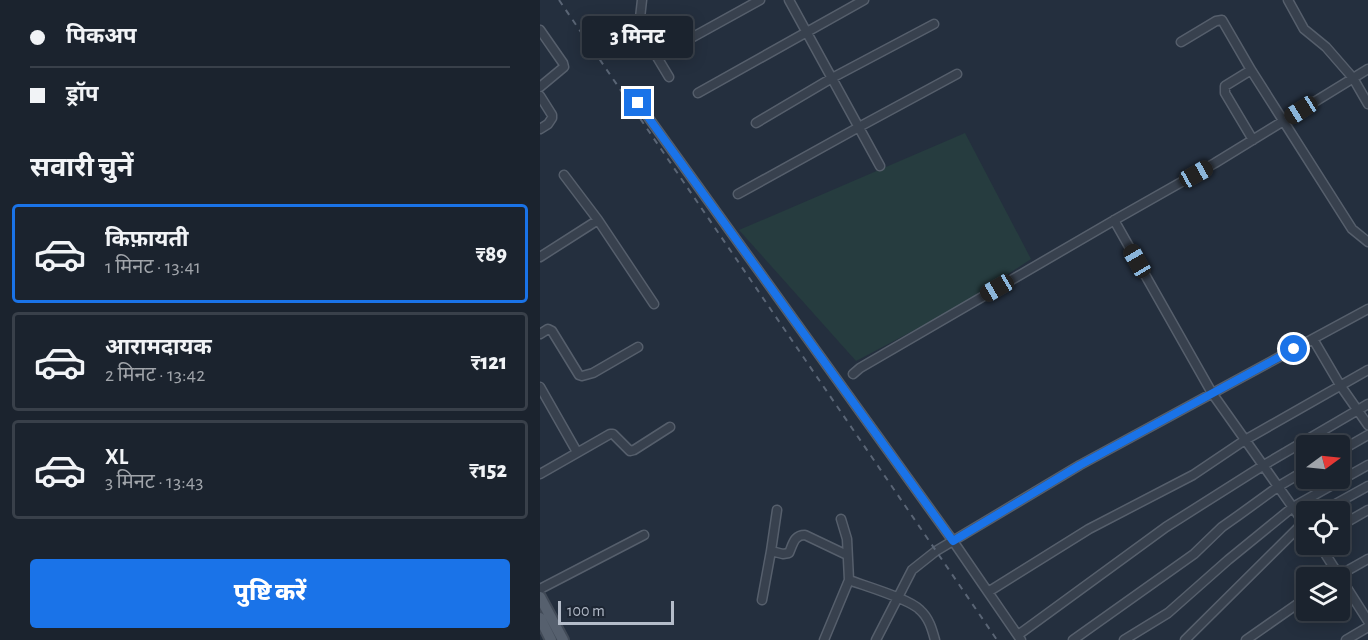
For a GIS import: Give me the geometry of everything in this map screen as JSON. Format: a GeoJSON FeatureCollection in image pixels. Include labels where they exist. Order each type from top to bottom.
{"type":"FeatureCollection","features":[{"type":"Feature","properties":{"kind":"main road"},"geometry":{"type":"LineString","coordinates":[[540,597],[562,640]]}},
{"type":"Feature","properties":{"kind":"main road"},"geometry":{"type":"LineString","coordinates":[[541,623],[551,640]]}},
{"type":"Feature","properties":{"kind":"street"},"geometry":{"type":"LineString","coordinates":[[642,0],[639,27],[669,77]]}},
{"type":"Feature","properties":{"kind":"street"},"geometry":{"type":"LineString","coordinates":[[693,37],[760,0]]}},
{"type":"Feature","properties":{"kind":"street"},"geometry":{"type":"LineString","coordinates":[[789,0],[880,166]]}},
{"type":"Feature","properties":{"kind":"street"},"geometry":{"type":"LineString","coordinates":[[698,93],[864,0]]}},
{"type":"Feature","properties":{"kind":"street"},"geometry":{"type":"LineString","coordinates":[[1288,0],[1304,29],[1326,47],[1353,78],[1368,104]]}},
{"type":"Feature","properties":{"kind":"street"},"geometry":{"type":"LineString","coordinates":[[1181,42],[1216,21],[1222,20],[1352,229],[1368,242]]}},
{"type":"Feature","properties":{"kind":"street"},"geometry":{"type":"LineString","coordinates":[[756,123],[832,78],[934,24]]}},
{"type":"Feature","properties":{"kind":"street"},"geometry":{"type":"LineString","coordinates":[[540,30],[564,67],[540,87]]}},
{"type":"Feature","properties":{"kind":"street"},"geometry":{"type":"LineString","coordinates":[[853,374],[1215,163],[1368,69]]}},
{"type":"Feature","properties":{"kind":"street"},"geometry":{"type":"LineString","coordinates":[[1251,70],[1225,86],[1224,89],[1253,140]]}},
{"type":"Feature","properties":{"kind":"street"},"geometry":{"type":"LineString","coordinates":[[738,194],[957,74]]}},
{"type":"Feature","properties":{"kind":"street"},"geometry":{"type":"LineString","coordinates":[[540,96],[552,115],[548,124],[540,129]]}},
{"type":"Feature","properties":{"kind":"street"},"geometry":{"type":"LineString","coordinates":[[638,103],[1020,637],[1166,527],[1264,465],[1368,404]]}},
{"type":"Feature","properties":{"kind":"street"},"geometry":{"type":"LineString","coordinates":[[564,175],[598,220],[654,304]]}},
{"type":"Feature","properties":{"kind":"street"},"geometry":{"type":"LineString","coordinates":[[540,257],[598,220]]}},
{"type":"Feature","properties":{"kind":"street"},"geometry":{"type":"LineString","coordinates":[[1114,220],[1212,393],[1296,511]]}},
{"type":"Feature","properties":{"kind":"street"},"geometry":{"type":"LineString","coordinates":[[876,640],[912,570],[936,551],[1080,465],[1368,309]]}},
{"type":"Feature","properties":{"kind":"street"},"geometry":{"type":"LineString","coordinates":[[540,334],[548,329],[552,331],[579,375],[582,376],[592,373],[638,347]]}},
{"type":"Feature","properties":{"kind":"street"},"geometry":{"type":"LineString","coordinates":[[1312,339],[1368,425]]}},
{"type":"Feature","properties":{"kind":"street"},"geometry":{"type":"LineString","coordinates":[[988,592],[1089,529],[1193,475],[1245,440],[1368,370]]}},
{"type":"Feature","properties":{"kind":"street"},"geometry":{"type":"LineString","coordinates":[[540,387],[577,452]]}},
{"type":"Feature","properties":{"kind":"street"},"geometry":{"type":"LineString","coordinates":[[540,474],[610,434],[613,434],[627,450],[634,450],[670,427]]}},
{"type":"Feature","properties":{"kind":"street"},"geometry":{"type":"LineString","coordinates":[[1350,445],[1368,435]]}},
{"type":"Feature","properties":{"kind":"street"},"geometry":{"type":"LineString","coordinates":[[1124,640],[1168,613],[1293,507],[1368,465]]}},
{"type":"Feature","properties":{"kind":"street"},"geometry":{"type":"LineString","coordinates":[[1074,640],[1194,554],[1222,528],[1296,476]]}},
{"type":"Feature","properties":{"kind":"street"},"geometry":{"type":"LineString","coordinates":[[1341,501],[1368,486]]}},
{"type":"Feature","properties":{"kind":"street"},"geometry":{"type":"LineString","coordinates":[[762,600],[777,510]]}},
{"type":"Feature","properties":{"kind":"street"},"geometry":{"type":"LineString","coordinates":[[1350,520],[1368,510]]}},
{"type":"Feature","properties":{"kind":"street"},"geometry":{"type":"LineString","coordinates":[[824,640],[849,580],[847,539],[841,519]]}},
{"type":"Feature","properties":{"kind":"street"},"geometry":{"type":"LineString","coordinates":[[1185,640],[1296,531]]}},
{"type":"Feature","properties":{"kind":"street"},"geometry":{"type":"LineString","coordinates":[[540,589],[644,535]]}},
{"type":"Feature","properties":{"kind":"street"},"geometry":{"type":"LineString","coordinates":[[771,551],[789,553],[796,537],[805,535],[848,555]]}},
{"type":"Feature","properties":{"kind":"street"},"geometry":{"type":"LineString","coordinates":[[1350,569],[1368,559]]}},
{"type":"Feature","properties":{"kind":"street"},"geometry":{"type":"LineString","coordinates":[[849,580],[919,608],[928,620],[935,640]]}},
{"type":"Feature","properties":{"kind":"street"},"geometry":{"type":"LineString","coordinates":[[1350,595],[1368,621]]}},
{"type":"Feature","properties":{"kind":"street"},"geometry":{"type":"LineString","coordinates":[[1246,640],[1296,605]]}},
{"type":"Feature","properties":{"kind":"street"},"geometry":{"type":"LineString","coordinates":[[1346,640],[1368,627]]}},
{"type":"Feature","properties":{"kind":"green space"},"geometry":{"type":"Polygon","coordinates":[[[965,133],[1031,259],[960,306],[856,361],[739,230],[965,133]]]}},
{"type":"Feature","properties":{"kind":"railway"},"geometry":{"type":"LineString","coordinates":[[559,0],[997,640]]}},
{"type":"Feature","properties":{"kind":"route"},"geometry":{"type":"LineString","coordinates":[[638,103],[953,541],[1080,465],[1294,349]]}}]}
